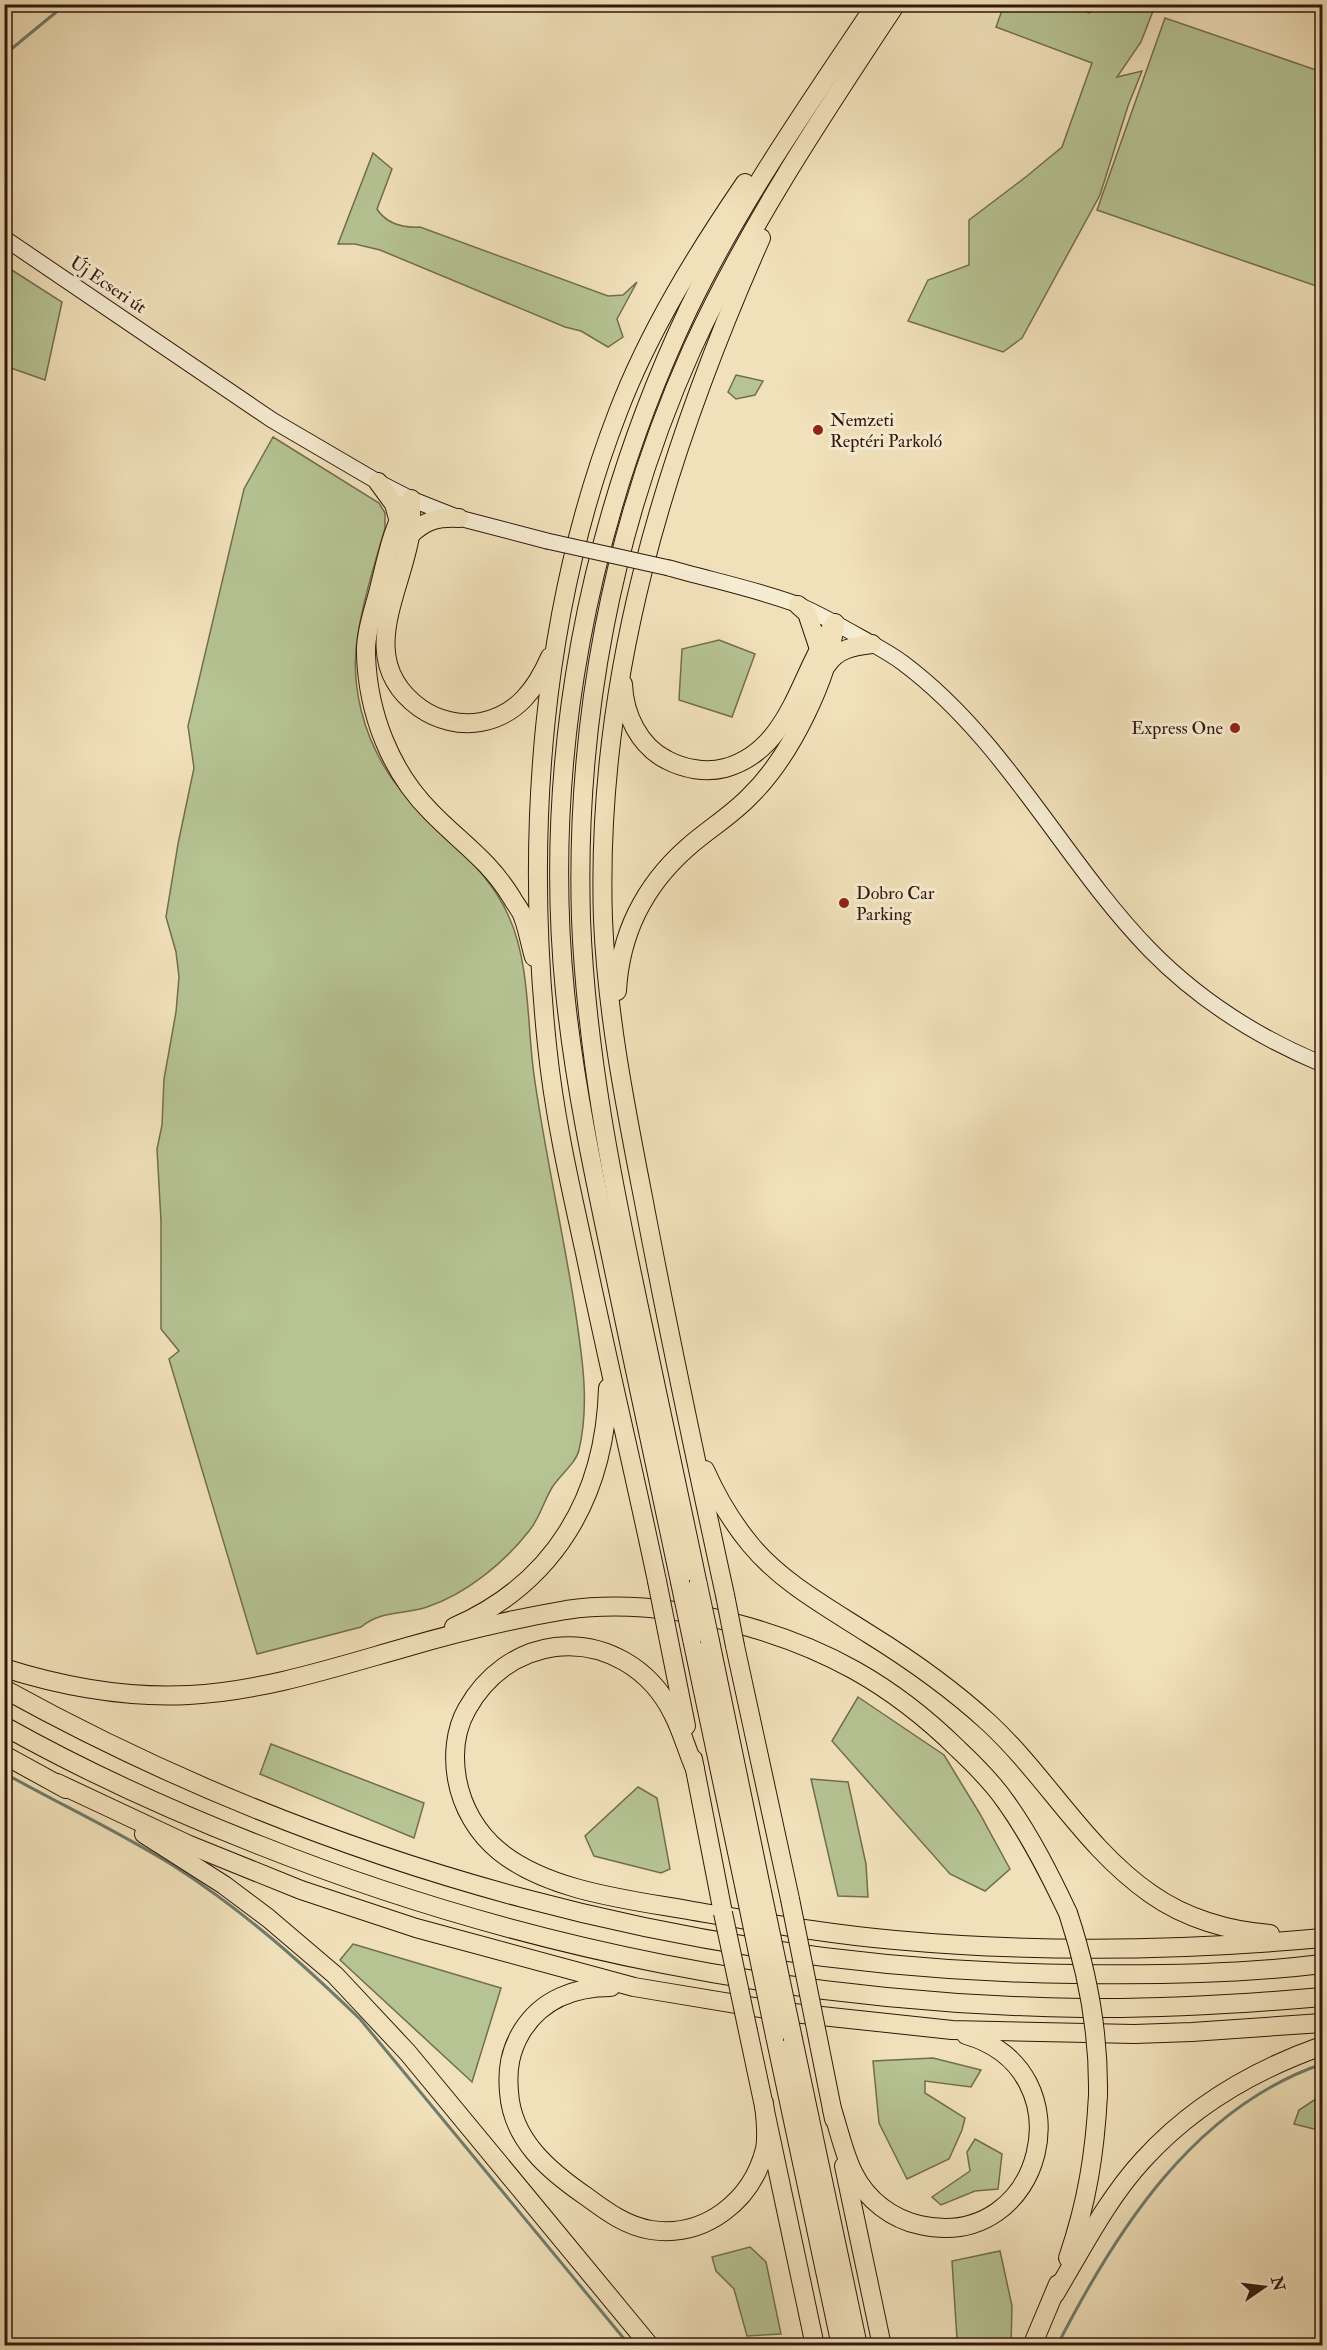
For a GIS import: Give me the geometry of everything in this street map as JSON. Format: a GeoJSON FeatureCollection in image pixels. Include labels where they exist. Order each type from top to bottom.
{"type":"FeatureCollection","features":[{"type":"Feature","properties":{"kind":"highway"},"geometry":{"type":"LineString","coordinates":[[841,2346],[784,2038],[701,1640],[588,1144],[565,990],[560,860],[567,741],[577,665],[592,585],[613,506],[638,430],[673,345],[706,275],[750,196],[876,4]]}},
{"type":"Feature","properties":{"kind":"highway"},"geometry":{"type":"LineString","coordinates":[[689,1584],[624,1237],[595,1066],[586,990],[581,920],[581,850],[586,758],[596,677],[612,593],[634,506],[658,435],[688,360],[750,236],[817,124],[896,4]]}},
{"type":"Feature","properties":{"kind":"highway"},"geometry":{"type":"LineString","coordinates":[[807,108],[783,127],[685,275],[618,410],[588,504],[568,578],[557,639],[540,799],[538,887],[547,1048],[561,1134],[607,1358],[625,1430],[657,1581],[718,1886],[815,2346]]}},
{"type":"Feature","properties":{"kind":"highway"},"geometry":{"type":"LineString","coordinates":[[817,124],[808,155],[766,227],[736,295],[693,402],[652,534],[622,666],[609,750],[603,842],[603,920],[613,1026],[646,1217],[882,2346]]}},
{"type":"Feature","properties":{"kind":"highway"},"geometry":{"type":"LineString","coordinates":[[378,482],[394,504],[404,529],[372,614],[366,653],[369,691],[382,740],[405,782],[430,812],[467,844],[498,876],[523,916],[543,993]]}},
{"type":"Feature","properties":{"kind":"highway"},"geometry":{"type":"LineString","coordinates":[[411,499],[404,509],[404,529],[385,642],[392,675],[410,700],[425,711],[453,722],[468,723],[487,720],[508,712],[521,703],[533,690],[557,639]]}},
{"type":"Feature","properties":{"kind":"highway"},"geometry":{"type":"LineString","coordinates":[[404,529],[432,519],[459,518]]}},
{"type":"Feature","properties":{"kind":"highway"},"geometry":{"type":"LineString","coordinates":[[798,605],[807,613],[818,646]]}},
{"type":"Feature","properties":{"kind":"highway"},"geometry":{"type":"LineString","coordinates":[[622,666],[626,707],[640,736],[650,749],[665,759],[688,768],[718,770],[737,765],[750,758],[771,739],[789,711],[818,646],[835,623]]}},
{"type":"Feature","properties":{"kind":"highway"},"geometry":{"type":"LineString","coordinates":[[826,666],[835,623]]}},
{"type":"Feature","properties":{"kind":"highway"},"geometry":{"type":"LineString","coordinates":[[613,1026],[620,959],[632,920],[653,884],[675,859],[752,795],[772,771],[796,732],[831,658],[844,650],[872,644]]}},
{"type":"Feature","properties":{"kind":"highway"},"geometry":{"type":"LineString","coordinates":[[408,1646],[460,1624],[493,1606],[534,1575],[557,1548],[585,1502],[597,1467],[606,1430],[609,1380],[607,1358]]}},
{"type":"Feature","properties":{"kind":"highway"},"geometry":{"type":"LineString","coordinates":[[684,1400],[705,1469],[730,1518],[750,1545],[783,1576],[807,1594],[904,1656],[967,1704],[1018,1753],[1097,1847],[1129,1878],[1173,1908],[1204,1921],[1256,1933],[1323,1937]]}},
{"type":"Feature","properties":{"kind":"highway"},"geometry":{"type":"LineString","coordinates":[[4,1668],[54,1682],[122,1694],[190,1695],[286,1680],[509,1621],[559,1612],[644,1608],[698,1614],[791,1639],[852,1667],[896,1695],[927,1720],[974,1765],[1005,1800],[1029,1838],[1068,1913],[1090,1992],[1097,2042],[1096,2141],[1086,2199],[1054,2294],[1032,2346]]}},
{"type":"Feature","properties":{"kind":"highway"},"geometry":{"type":"LineString","coordinates":[[695,1768],[675,1717],[652,1682],[629,1663],[616,1656],[599,1650],[571,1646],[530,1652],[492,1675],[475,1696],[463,1718],[455,1756],[456,1777],[463,1803],[479,1831],[500,1852],[550,1878],[632,1900],[834,1932],[957,1945],[1118,1949],[1231,1945],[1323,1937]]}},
{"type":"Feature","properties":{"kind":"highway"},"geometry":{"type":"LineString","coordinates":[[4,1689],[202,1788],[270,1816],[440,1875],[543,1905],[631,1925],[715,1942],[837,1959],[1008,1974],[1172,1974],[1323,1964]]}},
{"type":"Feature","properties":{"kind":"highway"},"geometry":{"type":"LineString","coordinates":[[4,1726],[183,1814],[328,1873],[494,1925],[634,1960],[726,1977],[834,1992],[979,2004],[1083,2008],[1138,2007],[1323,1997]]}},
{"type":"Feature","properties":{"kind":"highway"},"geometry":{"type":"LineString","coordinates":[[4,1755],[143,1834],[224,1885],[268,1917],[335,1975],[408,2053],[650,2346]]}},
{"type":"Feature","properties":{"kind":"highway"},"geometry":{"type":"LineString","coordinates":[[57,1784],[187,1844],[301,1890],[438,1934],[634,1987],[784,2012],[952,2030],[1134,2034],[1323,2023]]}},
{"type":"Feature","properties":{"kind":"highway"},"geometry":{"type":"LineString","coordinates":[[634,1987],[597,1987],[570,1992],[536,2013],[516,2041],[509,2061],[507,2077],[510,2108],[518,2129],[542,2160],[578,2191],[617,2219],[650,2230],[676,2231],[709,2222],[733,2205],[749,2187],[765,2146],[764,2103]]}},
{"type":"Feature","properties":{"kind":"highway"},"geometry":{"type":"LineString","coordinates":[[832,2109],[853,2174],[868,2196],[887,2212],[919,2225],[956,2228],[978,2222],[996,2211],[1024,2184],[1031,2170],[1040,2135],[1037,2112],[1027,2082],[1007,2058],[991,2046],[952,2030]]}},
{"type":"Feature","properties":{"kind":"highway"},"geometry":{"type":"LineString","coordinates":[[784,2038],[858,2346]]}},
{"type":"Feature","properties":{"kind":"highway"},"geometry":{"type":"LineString","coordinates":[[1054,2294],[1104,2211],[1141,2161],[1176,2127],[1233,2086],[1264,2069],[1323,2046]]}},
{"type":"Feature","properties":{"kind":"main road","name":"Új Ecseri út"},"geometry":{"type":"LineString","coordinates":[[4,238],[272,420],[411,499],[459,518],[547,541],[669,568],[798,605],[835,623],[902,662],[978,732],[1098,888],[1151,951],[1216,1008],[1285,1048],[1323,1064]]}},
{"type":"Feature","properties":{"kind":"green space"},"geometry":{"type":"Polygon","coordinates":[[[1004,5],[1069,5],[1089,13],[1106,5],[1125,5],[1153,11],[1141,42],[1117,77],[1142,71],[1128,106],[1100,195],[1022,338],[1003,352],[908,321],[928,280],[969,265],[969,220],[1062,147],[1092,63],[996,27],[1004,5]]]}},
{"type":"Feature","properties":{"kind":"green space"},"geometry":{"type":"Polygon","coordinates":[[[1165,18],[1322,72],[1322,288],[1097,210],[1165,18]]]}},
{"type":"Feature","properties":{"kind":"green space"},"geometry":{"type":"Polygon","coordinates":[[[373,153],[392,169],[377,209],[390,221],[407,227],[420,227],[608,296],[623,295],[637,282],[617,319],[623,337],[608,347],[581,331],[565,327],[380,250],[355,244],[338,244],[373,153]]]}},
{"type":"Feature","properties":{"kind":"green space"},"geometry":{"type":"Polygon","coordinates":[[[4,265],[62,302],[45,380],[5,366],[4,265]]]}},
{"type":"Feature","properties":{"kind":"green space"},"geometry":{"type":"Polygon","coordinates":[[[736,375],[763,381],[755,395],[736,399],[728,392],[736,375]]]}},
{"type":"Feature","properties":{"kind":"green space"},"geometry":{"type":"Polygon","coordinates":[[[273,437],[379,503],[385,513],[385,528],[366,594],[358,634],[356,673],[361,711],[374,747],[393,780],[484,876],[502,903],[516,935],[527,995],[538,1105],[578,1326],[584,1415],[579,1450],[575,1459],[553,1486],[529,1531],[508,1555],[470,1586],[427,1607],[385,1615],[361,1627],[257,1654],[169,1359],[179,1351],[161,1329],[161,1221],[157,1149],[162,1125],[164,1079],[176,1012],[179,977],[176,952],[166,917],[194,768],[188,726],[244,489],[273,437]]]}},
{"type":"Feature","properties":{"kind":"green space"},"geometry":{"type":"Polygon","coordinates":[[[719,640],[755,654],[732,717],[679,700],[682,649],[719,640]]]}},
{"type":"Feature","properties":{"kind":"green space"},"geometry":{"type":"Polygon","coordinates":[[[858,1697],[944,1755],[1010,1869],[985,1891],[950,1874],[832,1741],[858,1697]]]}},
{"type":"Feature","properties":{"kind":"green space"},"geometry":{"type":"Polygon","coordinates":[[[271,1744],[424,1803],[414,1838],[260,1774],[271,1744]]]}},
{"type":"Feature","properties":{"kind":"green space"},"geometry":{"type":"Polygon","coordinates":[[[811,1779],[848,1782],[866,1864],[868,1897],[838,1896],[811,1779]]]}},
{"type":"Feature","properties":{"kind":"green space"},"geometry":{"type":"Polygon","coordinates":[[[638,1787],[657,1798],[670,1869],[661,1873],[594,1856],[585,1836],[638,1787]]]}},
{"type":"Feature","properties":{"kind":"green space"},"geometry":{"type":"Polygon","coordinates":[[[353,1944],[501,1988],[472,2082],[340,1960],[353,1944]]]}},
{"type":"Feature","properties":{"kind":"green space"},"geometry":{"type":"Polygon","coordinates":[[[933,2058],[981,2070],[971,2087],[925,2081],[925,2093],[965,2118],[949,2159],[907,2179],[879,2123],[873,2061],[933,2058]]]}},
{"type":"Feature","properties":{"kind":"green space"},"geometry":{"type":"Polygon","coordinates":[[[1322,2095],[1322,2131],[1294,2124],[1299,2110],[1322,2095]]]}},
{"type":"Feature","properties":{"kind":"green space"},"geometry":{"type":"Polygon","coordinates":[[[975,2139],[1002,2154],[998,2189],[975,2191],[941,2205],[932,2197],[970,2171],[967,2152],[975,2139]]]}},
{"type":"Feature","properties":{"kind":"green space"},"geometry":{"type":"Polygon","coordinates":[[[750,2247],[766,2262],[781,2334],[747,2336],[734,2289],[716,2271],[712,2257],[750,2247]]]}},
{"type":"Feature","properties":{"kind":"green space"},"geometry":{"type":"Polygon","coordinates":[[[1000,2251],[1012,2306],[1011,2345],[957,2339],[952,2261],[1000,2251]]]}},
{"type":"Feature","properties":{"kind":"waterway"},"geometry":{"type":"LineString","coordinates":[[4,55],[66,4]]}},
{"type":"Feature","properties":{"kind":"waterway"},"geometry":{"type":"LineString","coordinates":[[4,1773],[177,1868],[249,1920],[316,1978],[360,2019],[630,2346]]}},
{"type":"Feature","properties":{"kind":"waterway"},"geometry":{"type":"LineString","coordinates":[[1057,2346],[1105,2259],[1133,2217],[1197,2142],[1235,2110],[1276,2084],[1322,2064]]}},
{"type":"Feature","properties":{"kind":"place","name":"Nemzeti Reptéri Parkoló"},"geometry":{"type":"Point","coordinates":[818,430]}},
{"type":"Feature","properties":{"kind":"place","name":"Express One"},"geometry":{"type":"Point","coordinates":[1235,728]}},
{"type":"Feature","properties":{"kind":"place","name":"Dobro Car Parking"},"geometry":{"type":"Point","coordinates":[844,903]}}]}
